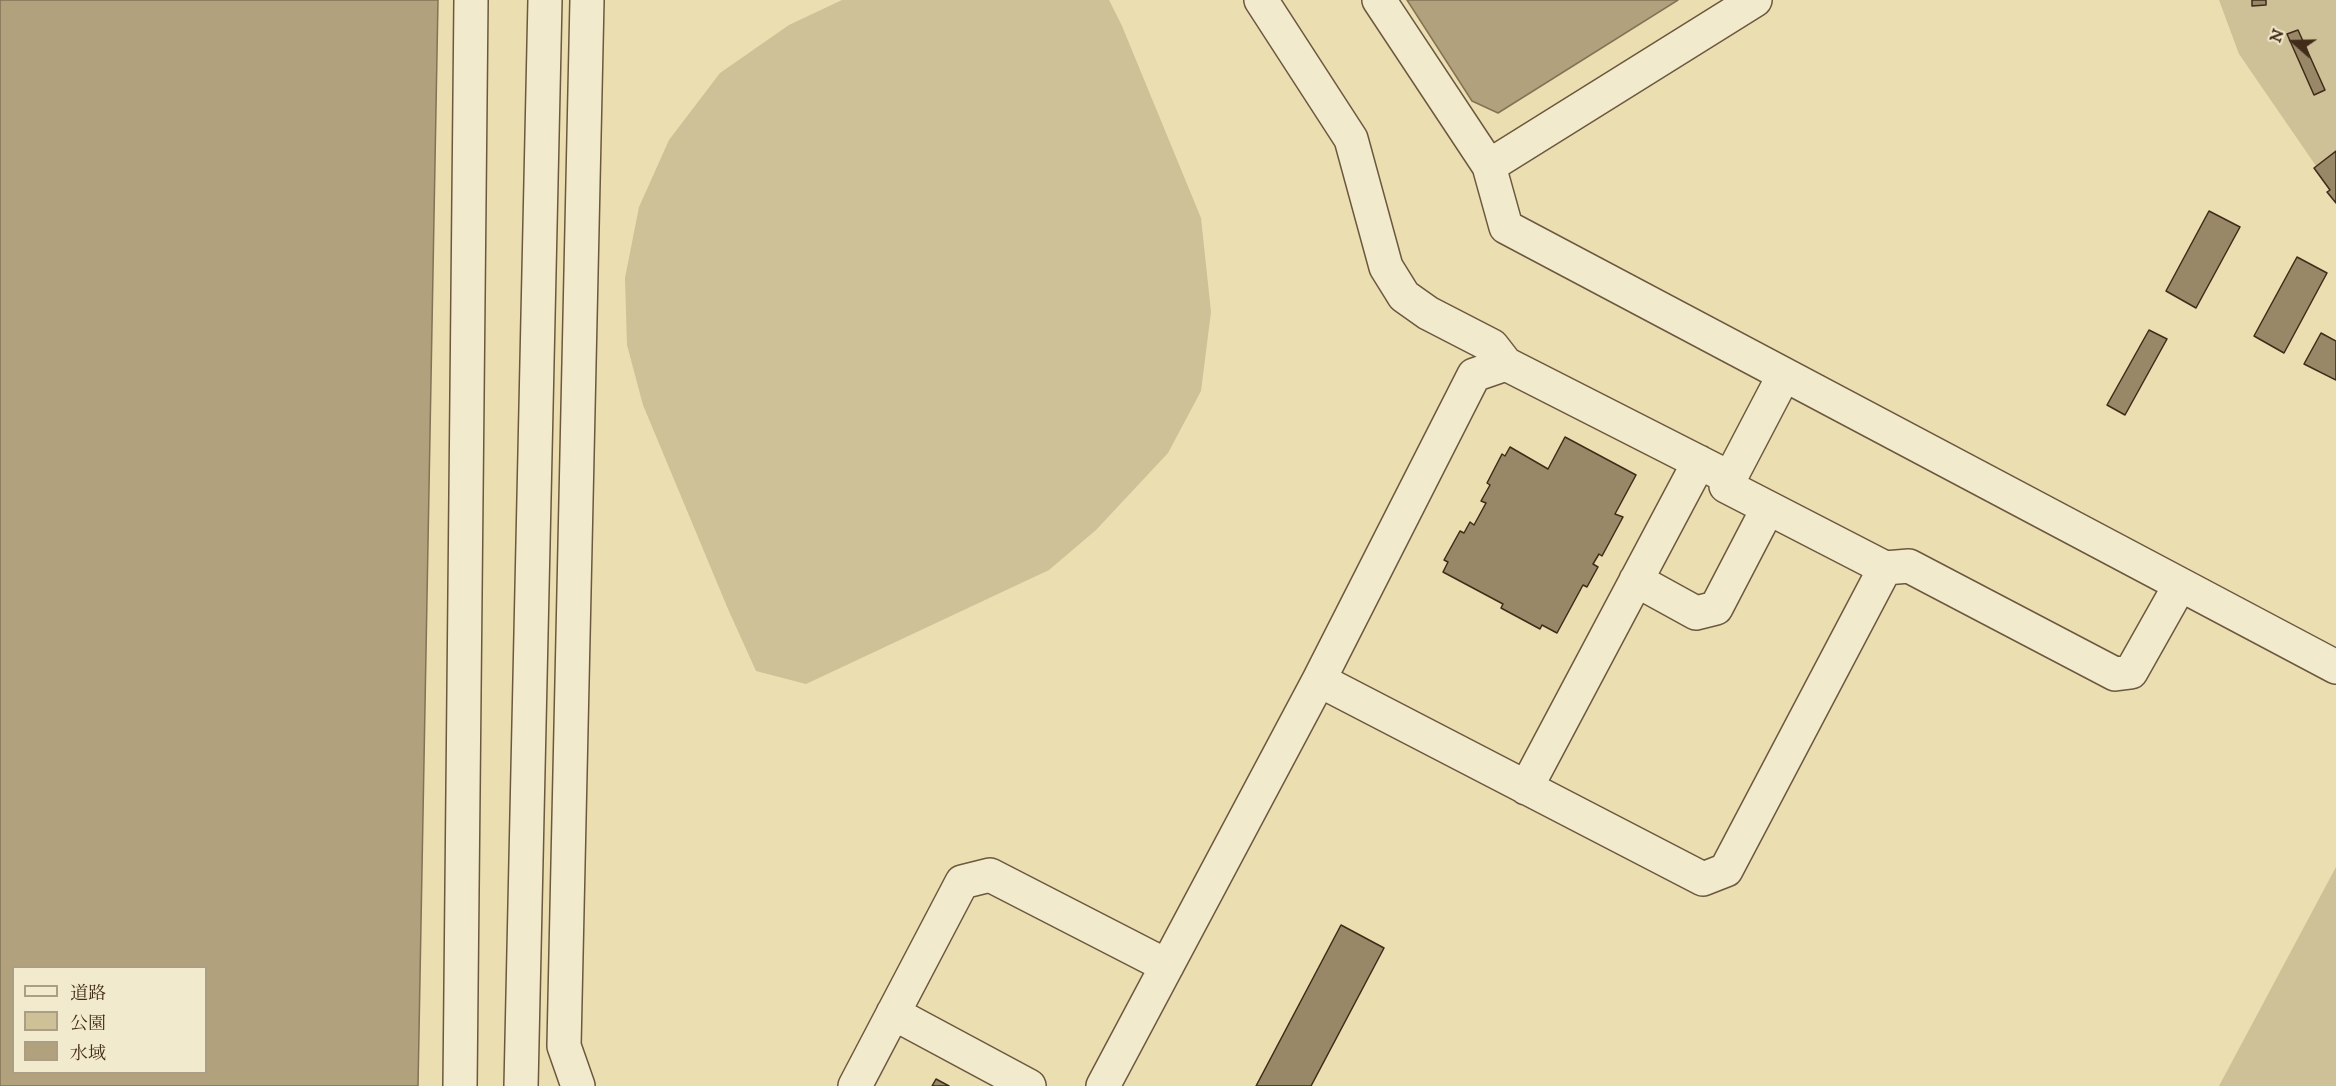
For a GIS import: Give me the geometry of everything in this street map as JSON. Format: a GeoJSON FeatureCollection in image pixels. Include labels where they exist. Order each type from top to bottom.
{"type":"FeatureCollection","features":[{"type":"Feature","properties":{"kind":"street"},"geometry":{"type":"LineString","coordinates":[[460,1086],[471,0]]}},
{"type":"Feature","properties":{"kind":"street"},"geometry":{"type":"LineString","coordinates":[[521,1086],[545,0]]}},
{"type":"Feature","properties":{"kind":"street"},"geometry":{"type":"LineString","coordinates":[[578,1086],[564,1046],[587,0]]}},
{"type":"Feature","properties":{"kind":"street"},"geometry":{"type":"LineString","coordinates":[[1262,0],[1351,139],[1386,267],[1404,296],[1428,313],[1492,346],[1506,364],[1731,478]]}},
{"type":"Feature","properties":{"kind":"street"},"geometry":{"type":"LineString","coordinates":[[1379,0],[1489,166],[1506,227],[2336,667]]}},
{"type":"Feature","properties":{"kind":"street"},"geometry":{"type":"LineString","coordinates":[[1489,166],[1755,0]]}},
{"type":"Feature","properties":{"kind":"street"},"geometry":{"type":"LineString","coordinates":[[1103,1086],[1318,680],[1474,375],[1506,364]]}},
{"type":"Feature","properties":{"kind":"street"},"geometry":{"type":"LineString","coordinates":[[1784,375],[1726,486],[1885,568],[1909,566],[2115,674],[2131,672],[2181,585]]}},
{"type":"Feature","properties":{"kind":"street"},"geometry":{"type":"LineString","coordinates":[[1526,788],[1699,462]]}},
{"type":"Feature","properties":{"kind":"street"},"geometry":{"type":"LineString","coordinates":[[1636,580],[1696,613],[1716,608],[1768,508]]}},
{"type":"Feature","properties":{"kind":"street"},"geometry":{"type":"LineString","coordinates":[[1318,680],[1703,879],[1726,870],[1885,568]]}},
{"type":"Feature","properties":{"kind":"street"},"geometry":{"type":"LineString","coordinates":[[855,1086],[962,882],[990,875],[1167,966]]}},
{"type":"Feature","properties":{"kind":"street"},"geometry":{"type":"LineString","coordinates":[[893,1013],[1029,1086]]}},
{"type":"Feature","properties":{"kind":"green space"},"geometry":{"type":"Polygon","coordinates":[[[842,0],[1109,0],[1122,26],[1201,218],[1211,312],[1201,391],[1168,453],[1096,530],[1049,570],[806,684],[756,671],[728,609],[643,405],[627,345],[625,278],[639,207],[669,140],[720,73],[789,25],[842,0]]]}},
{"type":"Feature","properties":{"kind":"green space"},"geometry":{"type":"Polygon","coordinates":[[[2219,0],[2336,0],[2336,195],[2239,54],[2219,0]]]}},
{"type":"Feature","properties":{"kind":"green space"},"geometry":{"type":"Polygon","coordinates":[[[2336,867],[2336,1086],[2219,1086],[2336,867]]]}},
{"type":"Feature","properties":{"kind":"water"},"geometry":{"type":"Polygon","coordinates":[[[0,0],[438,0],[418,1086],[0,1086],[0,0]]]}},
{"type":"Feature","properties":{"kind":"water"},"geometry":{"type":"Polygon","coordinates":[[[1407,0],[1678,0],[1498,113],[1472,101],[1407,0]]]}},
{"type":"Feature","properties":{"kind":"building"},"geometry":{"type":"Polygon","coordinates":[[[2252,0],[2266,0],[2266,5],[2252,6],[2252,0]]]}},
{"type":"Feature","properties":{"kind":"building"},"geometry":{"type":"Polygon","coordinates":[[[2298,30],[2325,90],[2314,95],[2287,34],[2298,30]]]}},
{"type":"Feature","properties":{"kind":"building"},"geometry":{"type":"Polygon","coordinates":[[[2336,151],[2336,203],[2327,192],[2330,190],[2314,168],[2336,151]]]}},
{"type":"Feature","properties":{"kind":"building"},"geometry":{"type":"Polygon","coordinates":[[[2209,211],[2240,227],[2196,308],[2166,291],[2209,211]]]}},
{"type":"Feature","properties":{"kind":"building"},"geometry":{"type":"Polygon","coordinates":[[[2297,257],[2327,273],[2284,353],[2254,336],[2297,257]]]}},
{"type":"Feature","properties":{"kind":"building"},"geometry":{"type":"Polygon","coordinates":[[[2149,330],[2167,339],[2125,415],[2107,405],[2149,330]]]}},
{"type":"Feature","properties":{"kind":"building"},"geometry":{"type":"Polygon","coordinates":[[[2321,333],[2336,341],[2336,380],[2304,364],[2321,333]]]}},
{"type":"Feature","properties":{"kind":"building"},"geometry":{"type":"Polygon","coordinates":[[[1565,437],[1636,475],[1615,514],[1623,517],[1602,556],[1599,554],[1593,564],[1598,567],[1587,587],[1583,585],[1557,633],[1542,625],[1540,629],[1501,608],[1503,604],[1443,572],[1448,562],[1444,560],[1460,531],[1464,533],[1470,522],[1474,525],[1486,503],[1481,501],[1490,485],[1487,483],[1502,454],[1505,456],[1510,447],[1548,469],[1565,437]]]}},
{"type":"Feature","properties":{"kind":"building"},"geometry":{"type":"Polygon","coordinates":[[[1341,925],[1384,948],[1311,1086],[1256,1086],[1341,925]]]}},
{"type":"Feature","properties":{"kind":"building"},"geometry":{"type":"Polygon","coordinates":[[[936,1079],[949,1086],[932,1086],[936,1079]]]}}]}
